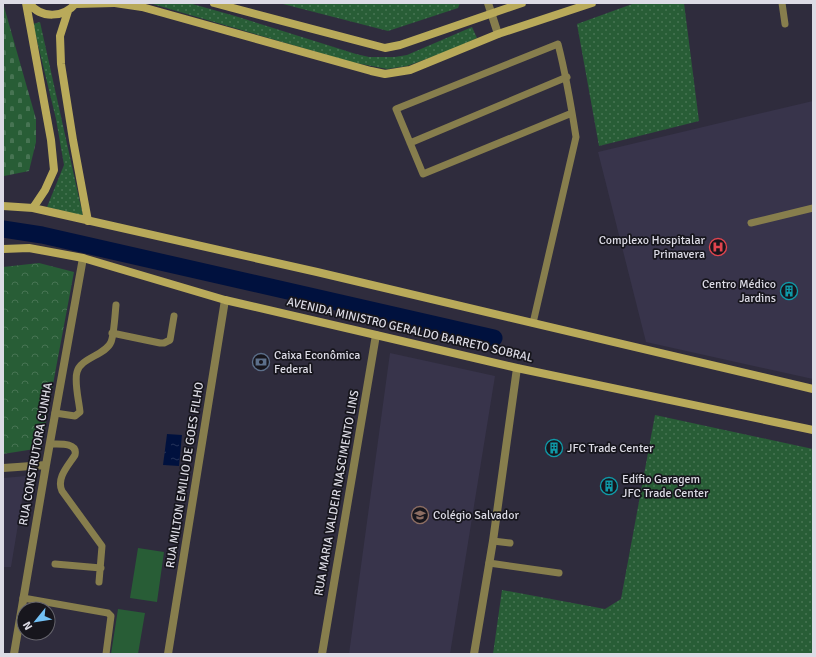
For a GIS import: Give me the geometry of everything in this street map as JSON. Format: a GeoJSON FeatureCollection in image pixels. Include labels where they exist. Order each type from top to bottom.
{"type":"FeatureCollection","features":[{"type":"Feature","properties":{"kind":"main road"},"geometry":{"type":"LineString","coordinates":[[28,3],[38,11],[48,15],[58,15],[68,11],[76,4],[114,3],[142,6],[371,72],[385,74],[410,70],[498,34],[592,3]]}},
{"type":"Feature","properties":{"kind":"main road"},"geometry":{"type":"LineString","coordinates":[[28,3],[51,140],[54,170],[45,190],[33,208]]}},
{"type":"Feature","properties":{"kind":"main road"},"geometry":{"type":"LineString","coordinates":[[214,3],[385,48],[400,45],[522,3]]}},
{"type":"Feature","properties":{"kind":"main road"},"geometry":{"type":"LineString","coordinates":[[68,11],[60,36],[61,64],[88,221]]}},
{"type":"Feature","properties":{"kind":"main road"},"geometry":{"type":"LineString","coordinates":[[3,206],[33,208],[317,272],[813,389]]}},
{"type":"Feature","properties":{"kind":"main road","name":"AVENIDA MINISTRO GERALDO BARRETO SOBRAL"},"geometry":{"type":"LineString","coordinates":[[3,249],[28,248],[83,258],[225,300],[376,336],[517,368],[813,430]]}},
{"type":"Feature","properties":{"kind":"street"},"geometry":{"type":"LineString","coordinates":[[488,3],[498,34]]}},
{"type":"Feature","properties":{"kind":"street","name":"RUA CONSTRUTORA CUNHA"},"geometry":{"type":"LineString","coordinates":[[14,654],[83,258]]}},
{"type":"Feature","properties":{"kind":"street","name":"RUA MILTON EMILIO DE GOES FILHO"},"geometry":{"type":"LineString","coordinates":[[168,654],[225,300]]}},
{"type":"Feature","properties":{"kind":"street","name":"RUA MARIA VALDEIR NASCIMENTO LINS"},"geometry":{"type":"LineString","coordinates":[[322,654],[376,336]]}},
{"type":"Feature","properties":{"kind":"street"},"geometry":{"type":"LineString","coordinates":[[474,654],[489,563],[517,368]]}},
{"type":"Feature","properties":{"kind":"street"},"geometry":{"type":"LineString","coordinates":[[3,468],[46,464]]}},
{"type":"Feature","properties":{"kind":"lane"},"geometry":{"type":"LineString","coordinates":[[782,3],[785,24]]}},
{"type":"Feature","properties":{"kind":"lane"},"geometry":{"type":"LineString","coordinates":[[533,323],[576,137],[567,77],[558,44],[396,110],[423,174],[572,113]]}},
{"type":"Feature","properties":{"kind":"lane"},"geometry":{"type":"LineString","coordinates":[[410,143],[567,77]]}},
{"type":"Feature","properties":{"kind":"lane"},"geometry":{"type":"LineString","coordinates":[[751,223],[813,208]]}},
{"type":"Feature","properties":{"kind":"lane"},"geometry":{"type":"LineString","coordinates":[[55,413],[75,416],[80,412],[76,380],[77,370],[82,364],[112,341],[116,305]]}},
{"type":"Feature","properties":{"kind":"lane"},"geometry":{"type":"LineString","coordinates":[[112,333],[160,344],[164,343],[170,340],[174,316]]}},
{"type":"Feature","properties":{"kind":"lane"},"geometry":{"type":"LineString","coordinates":[[50,444],[70,445],[76,452],[62,476],[60,487],[102,546],[99,582]]}},
{"type":"Feature","properties":{"kind":"lane"},"geometry":{"type":"LineString","coordinates":[[492,541],[510,543]]}},
{"type":"Feature","properties":{"kind":"lane"},"geometry":{"type":"LineString","coordinates":[[489,563],[559,573]]}},
{"type":"Feature","properties":{"kind":"lane"},"geometry":{"type":"LineString","coordinates":[[55,564],[101,568]]}},
{"type":"Feature","properties":{"kind":"lane"},"geometry":{"type":"LineString","coordinates":[[23,598],[108,613],[111,616],[106,654]]}},
{"type":"Feature","properties":{"kind":"shaded area","name":"Complexo Hospitalar Primavera"},"geometry":{"type":"Polygon","coordinates":[[[813,101],[813,379],[646,342],[598,152],[813,101]]]}},
{"type":"Feature","properties":{"kind":"shaded area","name":"Colégio Salvador"},"geometry":{"type":"Polygon","coordinates":[[[390,353],[495,376],[450,654],[349,654],[390,353]]]}},
{"type":"Feature","properties":{"kind":"shaded area"},"geometry":{"type":"Polygon","coordinates":[[[26,476],[11,567],[3,567],[3,478],[26,476]]]}},
{"type":"Feature","properties":{"kind":"green space"},"geometry":{"type":"Polygon","coordinates":[[[3,3],[36,119],[36,142],[29,171],[4,176],[3,3]]]}},
{"type":"Feature","properties":{"kind":"green space"},"geometry":{"type":"Polygon","coordinates":[[[149,3],[189,3],[369,57],[395,57],[407,55],[472,27],[477,38],[451,50],[407,66],[387,69],[351,62],[149,3]]]}},
{"type":"Feature","properties":{"kind":"green space"},"geometry":{"type":"Polygon","coordinates":[[[279,3],[460,3],[458,8],[388,31],[279,3]]]}},
{"type":"Feature","properties":{"kind":"green space"},"geometry":{"type":"Polygon","coordinates":[[[635,3],[684,3],[699,121],[599,146],[577,24],[635,3]]]}},
{"type":"Feature","properties":{"kind":"green space"},"geometry":{"type":"Polygon","coordinates":[[[40,22],[83,216],[47,207],[64,165],[56,119],[33,24],[40,22]]]}},
{"type":"Feature","properties":{"kind":"green space"},"geometry":{"type":"Polygon","coordinates":[[[39,263],[74,272],[41,448],[3,454],[3,267],[39,263]]]}},
{"type":"Feature","properties":{"kind":"green space"},"geometry":{"type":"Polygon","coordinates":[[[655,415],[813,449],[813,654],[493,654],[502,590],[605,609],[621,599],[655,415]]]}},
{"type":"Feature","properties":{"kind":"green space"},"geometry":{"type":"Polygon","coordinates":[[[138,548],[164,552],[157,602],[130,598],[138,548]]]}},
{"type":"Feature","properties":{"kind":"green space"},"geometry":{"type":"Polygon","coordinates":[[[118,609],[145,613],[138,654],[111,654],[118,609]]]}},
{"type":"Feature","properties":{"kind":"water"},"geometry":{"type":"Polygon","coordinates":[[[167,434],[182,435],[179,466],[163,465],[167,434]]]}},
{"type":"Feature","properties":{"kind":"waterway"},"geometry":{"type":"LineString","coordinates":[[3,229],[42,235],[494,338]]}},
{"type":"Feature","properties":{"kind":"place","name":"Complexo Hospitalar Primavera"},"geometry":{"type":"Point","coordinates":[718,247]}},
{"type":"Feature","properties":{"kind":"place","name":"Centro Médico Jardins"},"geometry":{"type":"Point","coordinates":[789,291]}},
{"type":"Feature","properties":{"kind":"place","name":"Caixa Econômica Federal"},"geometry":{"type":"Point","coordinates":[261,362]}},
{"type":"Feature","properties":{"kind":"place","name":"JFC Trade Center"},"geometry":{"type":"Point","coordinates":[554,448]}},
{"type":"Feature","properties":{"kind":"place","name":"Edífio Garagem JFC Trade Center"},"geometry":{"type":"Point","coordinates":[609,486]}},
{"type":"Feature","properties":{"kind":"place","name":"Colégio Salvador"},"geometry":{"type":"Point","coordinates":[420,515]}}]}
